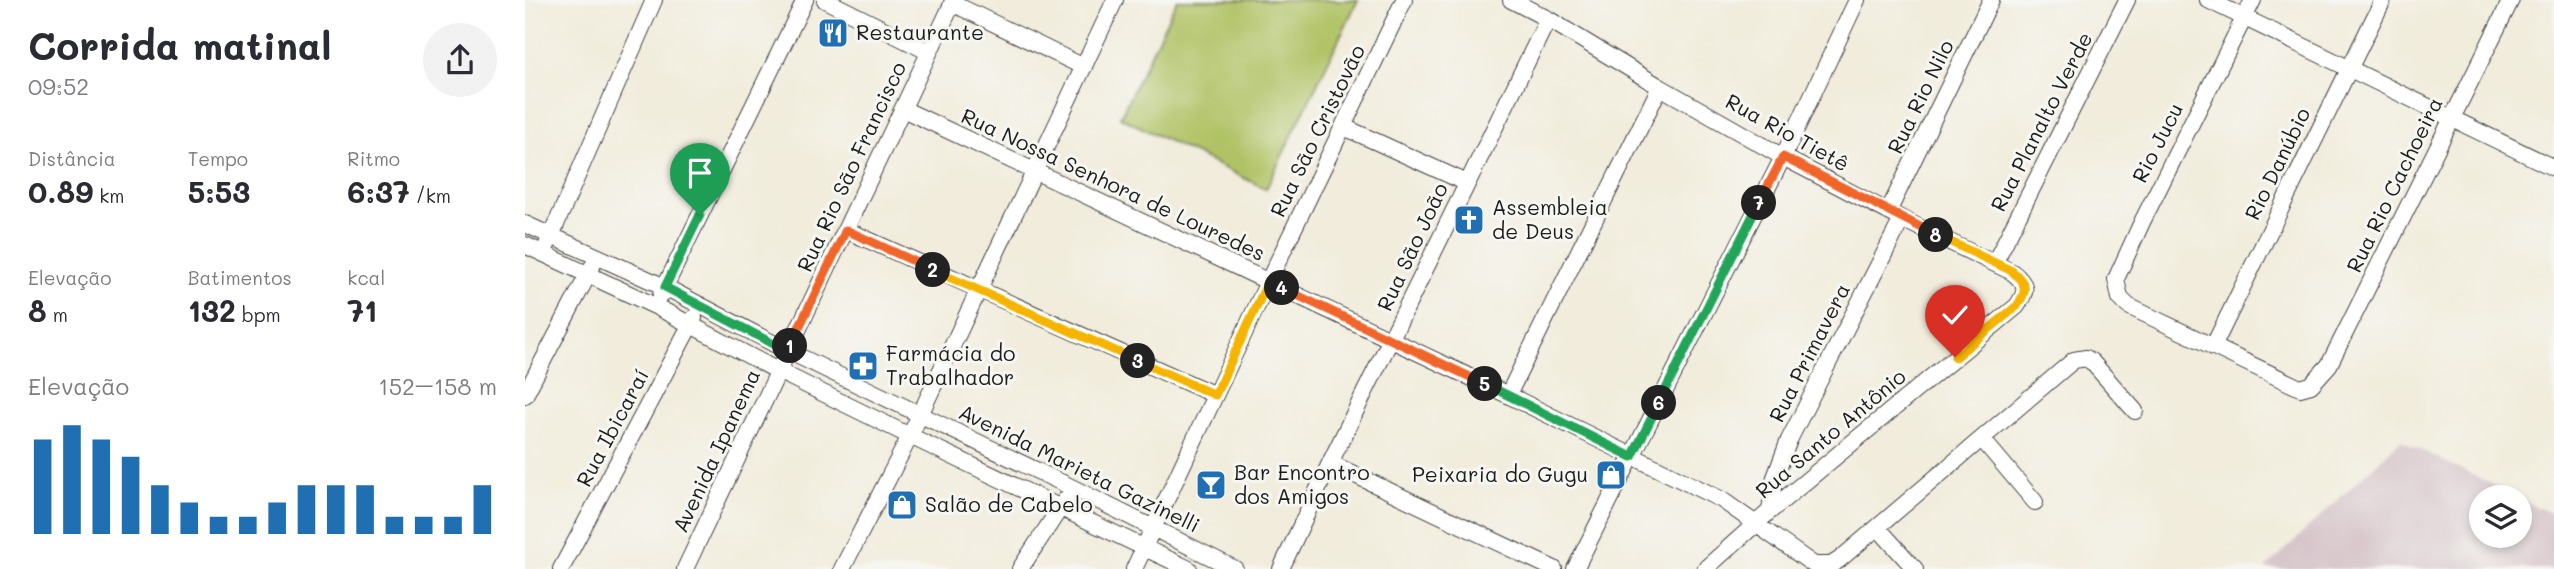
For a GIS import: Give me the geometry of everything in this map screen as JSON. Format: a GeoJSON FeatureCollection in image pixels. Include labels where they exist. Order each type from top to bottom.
{"type":"FeatureCollection","features":[{"type":"Feature","properties":{"kind":"street"},"geometry":{"type":"LineString","coordinates":[[543,253],[653,0]]}},
{"type":"Feature","properties":{"kind":"street"},"geometry":{"type":"LineString","coordinates":[[655,306],[805,0]]}},
{"type":"Feature","properties":{"kind":"street"},"geometry":{"type":"LineString","coordinates":[[825,0],[929,52]]}},
{"type":"Feature","properties":{"kind":"street"},"geometry":{"type":"LineString","coordinates":[[842,569],[910,436],[1115,0]]}},
{"type":"Feature","properties":{"kind":"street","name":"Rua São Cristovão"},"geometry":{"type":"LineString","coordinates":[[1135,569],[1268,282],[1404,0]]}},
{"type":"Feature","properties":{"kind":"street","name":"Rua Rio Tietê"},"geometry":{"type":"LineString","coordinates":[[1511,0],[1783,157],[1895,216],[1996,262],[2021,279],[2025,295],[2017,306]]}},
{"type":"Feature","properties":{"kind":"street","name":"Rua Rio Nilo"},"geometry":{"type":"LineString","coordinates":[[1895,216],[1991,0]]}},
{"type":"Feature","properties":{"kind":"street","name":"Rua Planalto Verde"},"geometry":{"type":"LineString","coordinates":[[1996,262],[2127,0]]}},
{"type":"Feature","properties":{"kind":"street"},"geometry":{"type":"LineString","coordinates":[[2208,0],[2554,168]]}},
{"type":"Feature","properties":{"kind":"street","name":"Rio Jucu"},"geometry":{"type":"LineString","coordinates":[[2213,347],[2128,306],[2120,298],[2116,279],[2253,0]]}},
{"type":"Feature","properties":{"kind":"street","name":"Rio Danúbio"},"geometry":{"type":"LineString","coordinates":[[2213,347],[2383,0]]}},
{"type":"Feature","properties":{"kind":"street","name":"Rua Rio Cachoeira"},"geometry":{"type":"LineString","coordinates":[[2213,347],[2301,388],[2311,385],[2329,365],[2511,0]]}},
{"type":"Feature","properties":{"kind":"street"},"geometry":{"type":"LineString","coordinates":[[1575,569],[1783,157],[1853,1]]}},
{"type":"Feature","properties":{"kind":"street"},"geometry":{"type":"LineString","coordinates":[[953,2],[1084,67]]}},
{"type":"Feature","properties":{"kind":"street","name":"Rua Rio São Francisco"},"geometry":{"type":"LineString","coordinates":[[787,351],[953,2]]}},
{"type":"Feature","properties":{"kind":"street","name":"Rua São João"},"geometry":{"type":"LineString","coordinates":[[1281,569],[1330,463],[1548,19]]}},
{"type":"Feature","properties":{"kind":"street"},"geometry":{"type":"LineString","coordinates":[[1508,395],[1660,87]]}},
{"type":"Feature","properties":{"kind":"street","name":"Rua Nossa Senhora de Louredes"},"geometry":{"type":"LineString","coordinates":[[903,109],[1508,395],[1722,500],[1814,565],[1824,566],[1839,560],[1878,528]]}},
{"type":"Feature","properties":{"kind":"street"},"geometry":{"type":"LineString","coordinates":[[1344,127],[1467,183]]}},
{"type":"Feature","properties":{"kind":"street","name":"Rua Primavera"},"geometry":{"type":"LineString","coordinates":[[1770,511],[1774,480],[1789,440],[1895,216]]}},
{"type":"Feature","properties":{"kind":"street","name":"Avenida Marieta Gazinelli"},"geometry":{"type":"LineString","coordinates":[[525,224],[665,287],[787,351],[1235,569]]}},
{"type":"Feature","properties":{"kind":"street"},"geometry":{"type":"LineString","coordinates":[[846,230],[1215,395]]}},
{"type":"Feature","properties":{"kind":"street","name":"Avenida Marieta Gazinelli"},"geometry":{"type":"LineString","coordinates":[[525,245],[655,306],[910,436],[1189,569]]}},
{"type":"Feature","properties":{"kind":"street"},"geometry":{"type":"LineString","coordinates":[[525,394],[597,258]]}},
{"type":"Feature","properties":{"kind":"street","name":"Rua Ibicaraí"},"geometry":{"type":"LineString","coordinates":[[561,569],[699,306]]}},
{"type":"Feature","properties":{"kind":"street","name":"Rua Santo Antônio"},"geometry":{"type":"LineString","coordinates":[[1705,569],[1770,511],[2017,306]]}},
{"type":"Feature","properties":{"kind":"street","name":"Avenida Ipanema"},"geometry":{"type":"LineString","coordinates":[[685,569],[787,351]]}},
{"type":"Feature","properties":{"kind":"street"},"geometry":{"type":"LineString","coordinates":[[1915,569],[1878,528],[2074,360],[2086,358],[2092,362],[2135,411]]}},
{"type":"Feature","properties":{"kind":"street"},"geometry":{"type":"LineString","coordinates":[[1982,439],[2035,502]]}},
{"type":"Feature","properties":{"kind":"street"},"geometry":{"type":"LineString","coordinates":[[1330,463],[1553,569]]}},
{"type":"Feature","properties":{"kind":"street"},"geometry":{"type":"LineString","coordinates":[[1020,569],[1073,488]]}},
{"type":"Feature","properties":{"kind":"shaded area"},"geometry":{"type":"Polygon","coordinates":[[[2401,440],[2493,485],[2469,485],[2469,548],[2532,548],[2532,505],[2554,515],[2554,569],[2265,569],[2401,440]]]}},
{"type":"Feature","properties":{"kind":"green space"},"geometry":{"type":"Polygon","coordinates":[[[1177,0],[1358,0],[1266,189],[1120,117],[1177,0]]]}},
{"type":"Feature","properties":{"kind":"place","name":"Restaurante"},"geometry":{"type":"Point","coordinates":[833,33]}},
{"type":"Feature","properties":{"kind":"place","name":"Assembleia de Deus"},"geometry":{"type":"Point","coordinates":[1469,220]}},
{"type":"Feature","properties":{"kind":"place","name":"Farmácia do Trabalhador"},"geometry":{"type":"Point","coordinates":[863,366]}},
{"type":"Feature","properties":{"kind":"place","name":"Peixaria do Gugu"},"geometry":{"type":"Point","coordinates":[1611,475]}},
{"type":"Feature","properties":{"kind":"place","name":"Bar Encontro dos Amigos"},"geometry":{"type":"Point","coordinates":[1211,485]}},
{"type":"Feature","properties":{"kind":"place","name":"Salão de Cabelo"},"geometry":{"type":"Point","coordinates":[902,505]}},
{"type":"Feature","properties":{"kind":"route"},"geometry":{"type":"LineString","coordinates":[[700,215],[665,287],[787,351],[846,230],[1215,395],[1268,282],[1508,395],[1632,457],[1783,157],[1888,212],[1996,262],[2021,279],[2025,295],[2017,306],[1955,357]]}}]}
